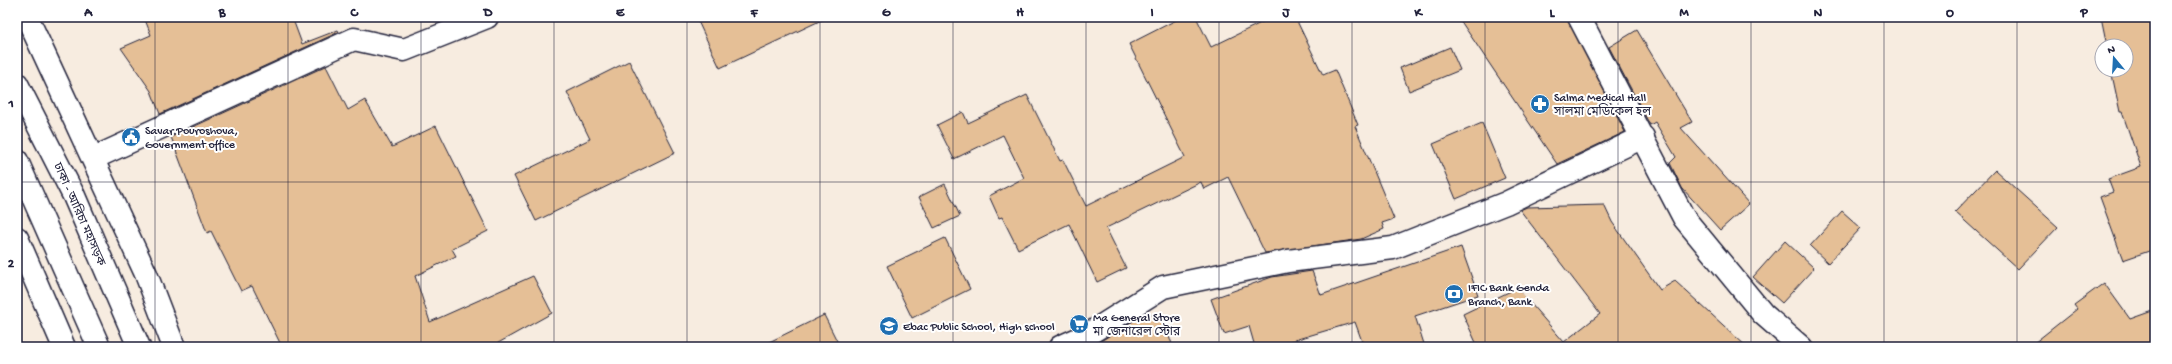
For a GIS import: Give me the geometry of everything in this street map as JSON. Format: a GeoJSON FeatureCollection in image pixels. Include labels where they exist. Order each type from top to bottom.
{"type":"FeatureCollection","features":[{"type":"Feature","properties":{"kind":"main road"},"geometry":{"type":"LineString","coordinates":[[27,17],[94,158],[146,274],[174,347]]}},
{"type":"Feature","properties":{"kind":"main road"},"geometry":{"type":"LineString","coordinates":[[94,158],[354,39],[404,50],[487,17]]}},
{"type":"Feature","properties":{"kind":"main road"},"geometry":{"type":"LineString","coordinates":[[1579,17],[1684,218],[1763,314],[1801,347]]}},
{"type":"Feature","properties":{"kind":"main road","name":"ঢাকা - আরিচা মহাসড়ক"},"geometry":{"type":"LineString","coordinates":[[17,84],[74,196],[139,347]]}},
{"type":"Feature","properties":{"kind":"main road"},"geometry":{"type":"LineString","coordinates":[[1060,347],[1087,335],[1164,287],[1288,261],[1393,248],[1506,203],[1643,138]]}},
{"type":"Feature","properties":{"kind":"main road"},"geometry":{"type":"LineString","coordinates":[[17,161],[99,347]]}},
{"type":"Feature","properties":{"kind":"main road"},"geometry":{"type":"LineString","coordinates":[[17,238],[64,347]]}},
{"type":"Feature","properties":{"kind":"building"},"geometry":{"type":"Polygon","coordinates":[[[144,17],[292,17],[302,44],[338,30],[339,32],[160,114],[151,91],[121,48],[151,35],[144,17]]]}},
{"type":"Feature","properties":{"kind":"building"},"geometry":{"type":"Polygon","coordinates":[[[696,17],[828,17],[720,68],[696,17]]]}},
{"type":"Feature","properties":{"kind":"building"},"geometry":{"type":"Polygon","coordinates":[[[1182,17],[1196,17],[1211,47],[1273,17],[1295,17],[1323,75],[1335,70],[1358,125],[1355,126],[1394,219],[1382,223],[1384,229],[1361,239],[1265,253],[1228,177],[1204,189],[1201,182],[1106,228],[1126,268],[1097,282],[1069,224],[1018,249],[1002,217],[999,218],[989,196],[1024,178],[1003,135],[954,159],[937,125],[963,112],[968,123],[1027,95],[1060,161],[1063,160],[1086,206],[1185,157],[1129,44],[1182,17]]]}},
{"type":"Feature","properties":{"kind":"building"},"geometry":{"type":"Polygon","coordinates":[[[1458,17],[1567,17],[1625,132],[1557,164],[1458,17]]]}},
{"type":"Feature","properties":{"kind":"building"},"geometry":{"type":"Polygon","coordinates":[[[2101,17],[2155,17],[2155,249],[2123,260],[2100,197],[2113,192],[2108,179],[2141,167],[2122,112],[2120,112],[2113,78],[2134,78],[2134,38],[2105,38],[2101,17]]]}},
{"type":"Feature","properties":{"kind":"building"},"geometry":{"type":"Polygon","coordinates":[[[1637,30],[1692,122],[1681,128],[1749,204],[1720,230],[1682,188],[1670,163],[1676,157],[1655,122],[1650,125],[1609,47],[1637,30]]]}},
{"type":"Feature","properties":{"kind":"building"},"geometry":{"type":"Polygon","coordinates":[[[1450,47],[1460,70],[1409,91],[1400,68],[1450,47]]]}},
{"type":"Feature","properties":{"kind":"building"},"geometry":{"type":"Polygon","coordinates":[[[629,61],[675,153],[536,221],[514,176],[590,139],[567,92],[629,61]]]}},
{"type":"Feature","properties":{"kind":"building"},"geometry":{"type":"Polygon","coordinates":[[[326,66],[348,110],[365,100],[392,147],[436,126],[488,231],[452,249],[456,256],[415,276],[430,322],[533,276],[552,313],[491,347],[282,347],[252,286],[241,291],[211,231],[207,233],[171,137],[326,66]]]}},
{"type":"Feature","properties":{"kind":"building"},"geometry":{"type":"Polygon","coordinates":[[[1482,123],[1505,178],[1456,199],[1433,144],[1482,123]]]}},
{"type":"Feature","properties":{"kind":"building"},"geometry":{"type":"Polygon","coordinates":[[[1995,170],[2058,227],[2018,269],[1955,212],[1995,170]]]}},
{"type":"Feature","properties":{"kind":"building"},"geometry":{"type":"Polygon","coordinates":[[[945,184],[960,216],[934,228],[919,197],[945,184]]]}},
{"type":"Feature","properties":{"kind":"building"},"geometry":{"type":"Polygon","coordinates":[[[1604,205],[1612,222],[1660,290],[1675,281],[1747,347],[1478,347],[1463,314],[1517,288],[1564,342],[1600,314],[1520,210],[1527,207],[1604,205]]]}},
{"type":"Feature","properties":{"kind":"building"},"geometry":{"type":"Polygon","coordinates":[[[1842,211],[1861,228],[1828,263],[1810,246],[1842,211]]]}},
{"type":"Feature","properties":{"kind":"building"},"geometry":{"type":"Polygon","coordinates":[[[945,238],[970,289],[912,318],[887,266],[945,238]]]}},
{"type":"Feature","properties":{"kind":"building"},"geometry":{"type":"Polygon","coordinates":[[[1785,241],[1814,268],[1782,303],[1753,277],[1785,241]]]}},
{"type":"Feature","properties":{"kind":"building"},"geometry":{"type":"Polygon","coordinates":[[[1461,247],[1478,295],[1415,316],[1425,347],[1364,347],[1355,322],[1271,347],[1255,347],[1249,326],[1224,334],[1211,299],[1272,277],[1312,271],[1321,295],[1461,247]]]}},
{"type":"Feature","properties":{"kind":"building"},"geometry":{"type":"Polygon","coordinates":[[[2104,283],[2130,319],[2155,310],[2155,347],[2029,347],[2077,309],[2074,305],[2104,283]]]}},
{"type":"Feature","properties":{"kind":"building"},"geometry":{"type":"Polygon","coordinates":[[[1161,312],[1173,347],[1091,347],[1135,320],[1161,312]]]}},
{"type":"Feature","properties":{"kind":"building"},"geometry":{"type":"Polygon","coordinates":[[[824,315],[840,347],[759,347],[824,315]]]}},
{"type":"Feature","properties":{"kind":"place","name":"Salma Medical Hall সালমা মেডিকেল হল"},"geometry":{"type":"Point","coordinates":[1540,104]}},
{"type":"Feature","properties":{"kind":"place","name":"Savar Pouroshova, Government office"},"geometry":{"type":"Point","coordinates":[131,137]}},
{"type":"Feature","properties":{"kind":"place","name":"IFIC Bank Genda Branch, Bank"},"geometry":{"type":"Point","coordinates":[1454,294]}},
{"type":"Feature","properties":{"kind":"place","name":"Ma General Store মা জেনারেল স্টোর"},"geometry":{"type":"Point","coordinates":[1079,324]}},
{"type":"Feature","properties":{"kind":"place","name":"Ebac Public School, High school"},"geometry":{"type":"Point","coordinates":[889,326]}}]}
